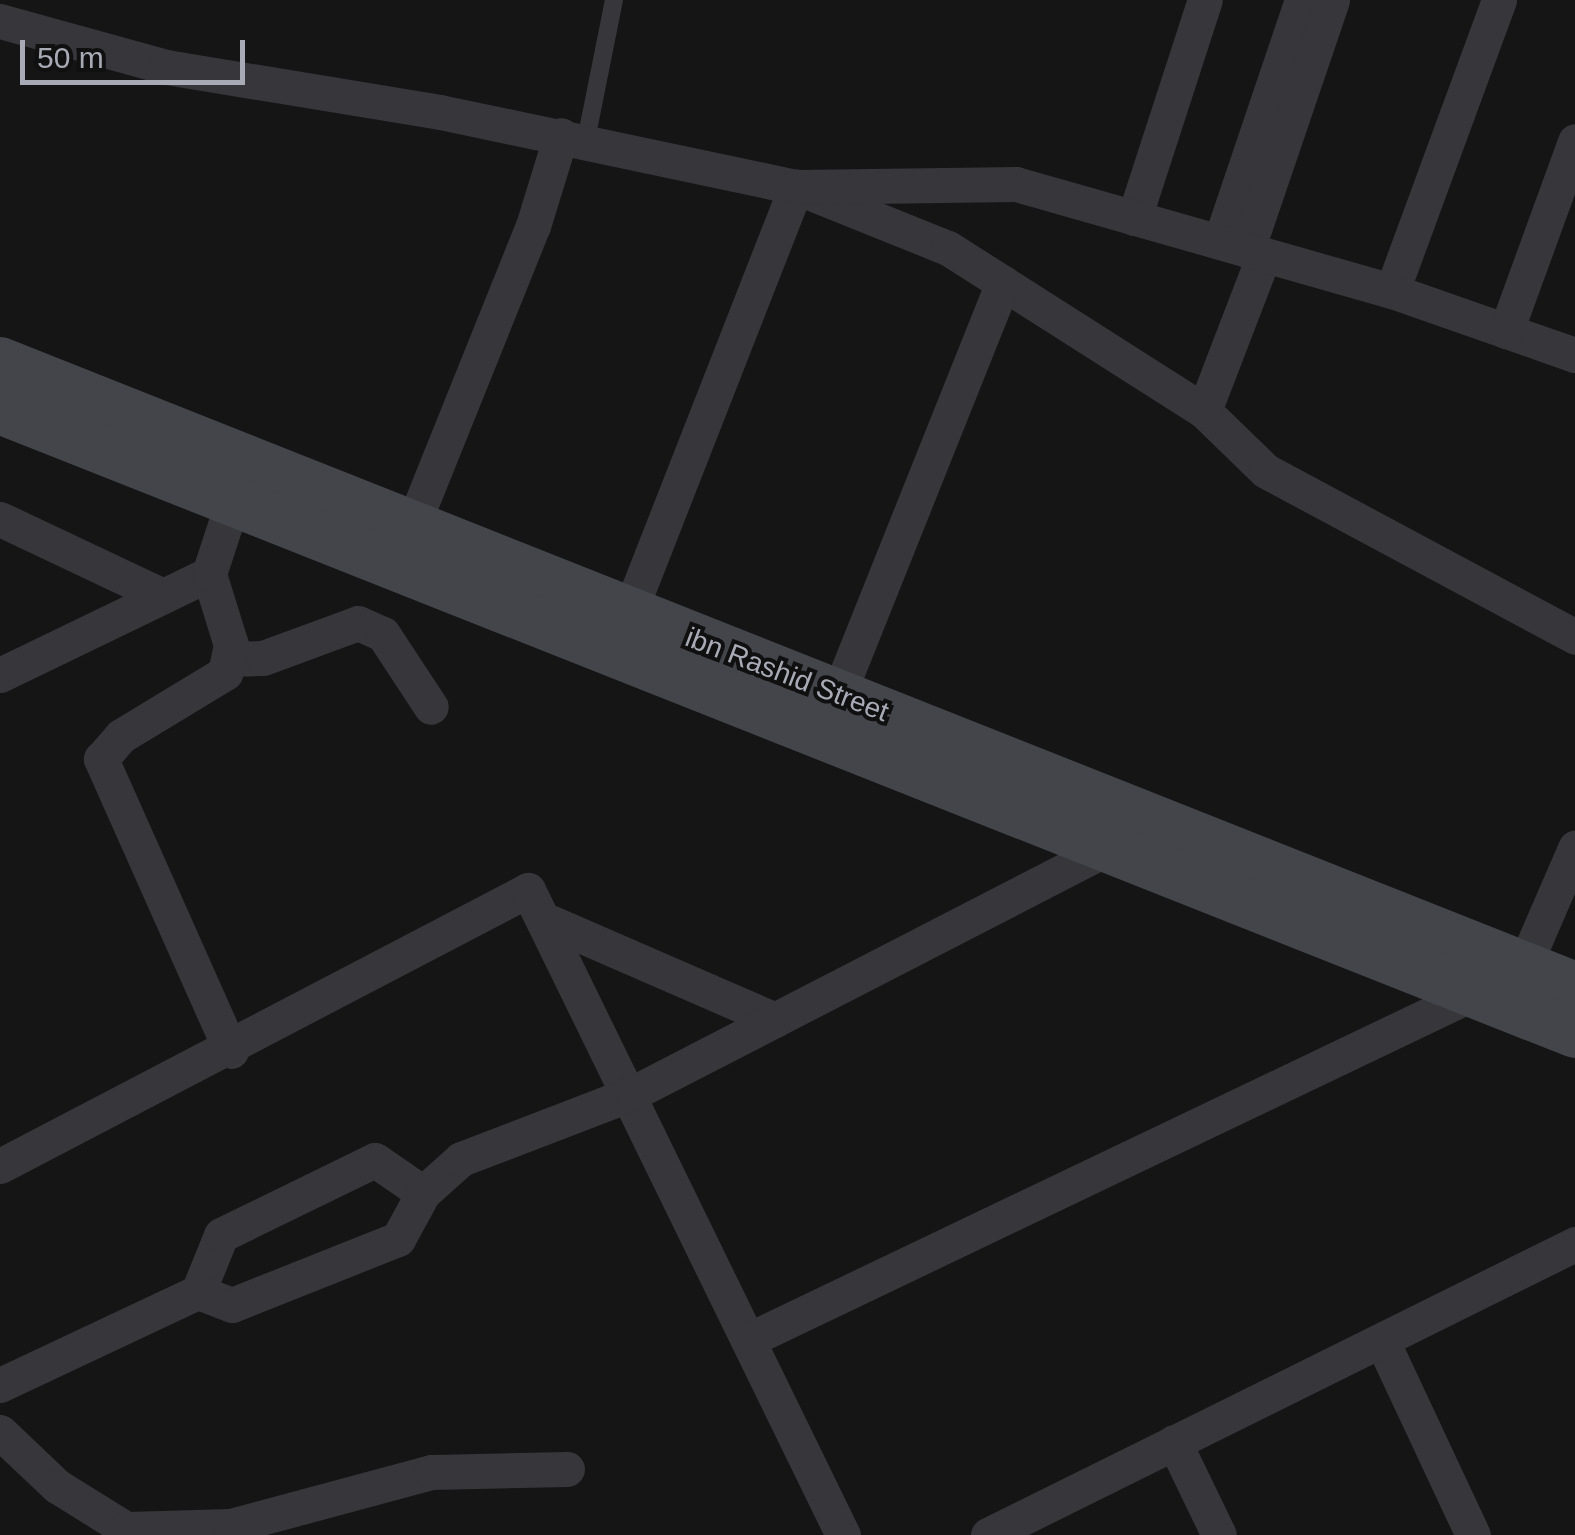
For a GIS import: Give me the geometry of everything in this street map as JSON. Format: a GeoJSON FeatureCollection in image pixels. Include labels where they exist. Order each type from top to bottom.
{"type":"FeatureCollection","features":[{"type":"Feature","properties":{"kind":"main road","name":"ibn Rashid Street"},"geometry":{"type":"LineString","coordinates":[[0,362],[239,481],[913,746],[1575,987]]}},
{"type":"Feature","properties":{"kind":"main road","name":"ibn Rashid Street"},"geometry":{"type":"LineString","coordinates":[[0,410],[411,530],[838,694],[913,746],[1112,846],[1575,1033]]}},
{"type":"Feature","properties":{"kind":"street"},"geometry":{"type":"LineString","coordinates":[[1134,218],[1205,0]]}},
{"type":"Feature","properties":{"kind":"street"},"geometry":{"type":"LineString","coordinates":[[1204,411],[1302,0]]}},
{"type":"Feature","properties":{"kind":"street"},"geometry":{"type":"LineString","coordinates":[[1244,249],[1332,0]]}},
{"type":"Feature","properties":{"kind":"street"},"geometry":{"type":"LineString","coordinates":[[1392,291],[1498,0]]}},
{"type":"Feature","properties":{"kind":"street"},"geometry":{"type":"LineString","coordinates":[[0,21],[166,68],[573,137],[796,187],[948,248],[1204,411],[1266,471],[1575,637]]}},
{"type":"Feature","properties":{"kind":"street"},"geometry":{"type":"LineString","coordinates":[[411,530],[533,226],[573,137]]}},
{"type":"Feature","properties":{"kind":"street"},"geometry":{"type":"LineString","coordinates":[[1506,331],[1575,140]]}},
{"type":"Feature","properties":{"kind":"street"},"geometry":{"type":"LineString","coordinates":[[796,187],[1016,184],[1392,291],[1575,355]]}},
{"type":"Feature","properties":{"kind":"street"},"geometry":{"type":"LineString","coordinates":[[948,248],[950,211],[974,185]]}},
{"type":"Feature","properties":{"kind":"street"},"geometry":{"type":"LineString","coordinates":[[629,613],[796,187]]}},
{"type":"Feature","properties":{"kind":"street"},"geometry":{"type":"LineString","coordinates":[[838,694],[1003,283]]}},
{"type":"Feature","properties":{"kind":"street"},"geometry":{"type":"LineString","coordinates":[[232,659],[209,574],[239,481]]}},
{"type":"Feature","properties":{"kind":"street"},"geometry":{"type":"LineString","coordinates":[[0,519],[163,596]]}},
{"type":"Feature","properties":{"kind":"street"},"geometry":{"type":"LineString","coordinates":[[0,675],[209,574]]}},
{"type":"Feature","properties":{"kind":"street"},"geometry":{"type":"LineString","coordinates":[[231,1050],[101,759],[121,736],[212,684],[232,659],[262,658],[358,623],[383,634],[431,707]]}},
{"type":"Feature","properties":{"kind":"street"},"geometry":{"type":"LineString","coordinates":[[198,1292],[232,1306],[398,1239],[423,1193],[461,1159],[632,1092],[1112,846]]}},
{"type":"Feature","properties":{"kind":"street"},"geometry":{"type":"LineString","coordinates":[[1524,966],[1575,848]]}},
{"type":"Feature","properties":{"kind":"street"},"geometry":{"type":"LineString","coordinates":[[0,1166],[231,1050],[528,890],[632,1092],[843,1535]]}},
{"type":"Feature","properties":{"kind":"street"},"geometry":{"type":"LineString","coordinates":[[543,920],[774,1020]]}},
{"type":"Feature","properties":{"kind":"street"},"geometry":{"type":"LineString","coordinates":[[748,1340],[1472,994]]}},
{"type":"Feature","properties":{"kind":"street"},"geometry":{"type":"LineString","coordinates":[[0,1386],[198,1292],[221,1235],[375,1160],[423,1193]]}},
{"type":"Feature","properties":{"kind":"street"},"geometry":{"type":"LineString","coordinates":[[988,1535],[1383,1343],[1575,1244]]}},
{"type":"Feature","properties":{"kind":"street"},"geometry":{"type":"LineString","coordinates":[[1383,1343],[1473,1535]]}},
{"type":"Feature","properties":{"kind":"street"},"geometry":{"type":"LineString","coordinates":[[0,1432],[57,1486],[126,1529],[232,1526],[431,1472],[567,1469]]}},
{"type":"Feature","properties":{"kind":"street"},"geometry":{"type":"LineString","coordinates":[[1174,1442],[1220,1535]]}},
{"type":"Feature","properties":{"kind":"lane"},"geometry":{"type":"LineString","coordinates":[[573,137],[614,0]]}}]}
